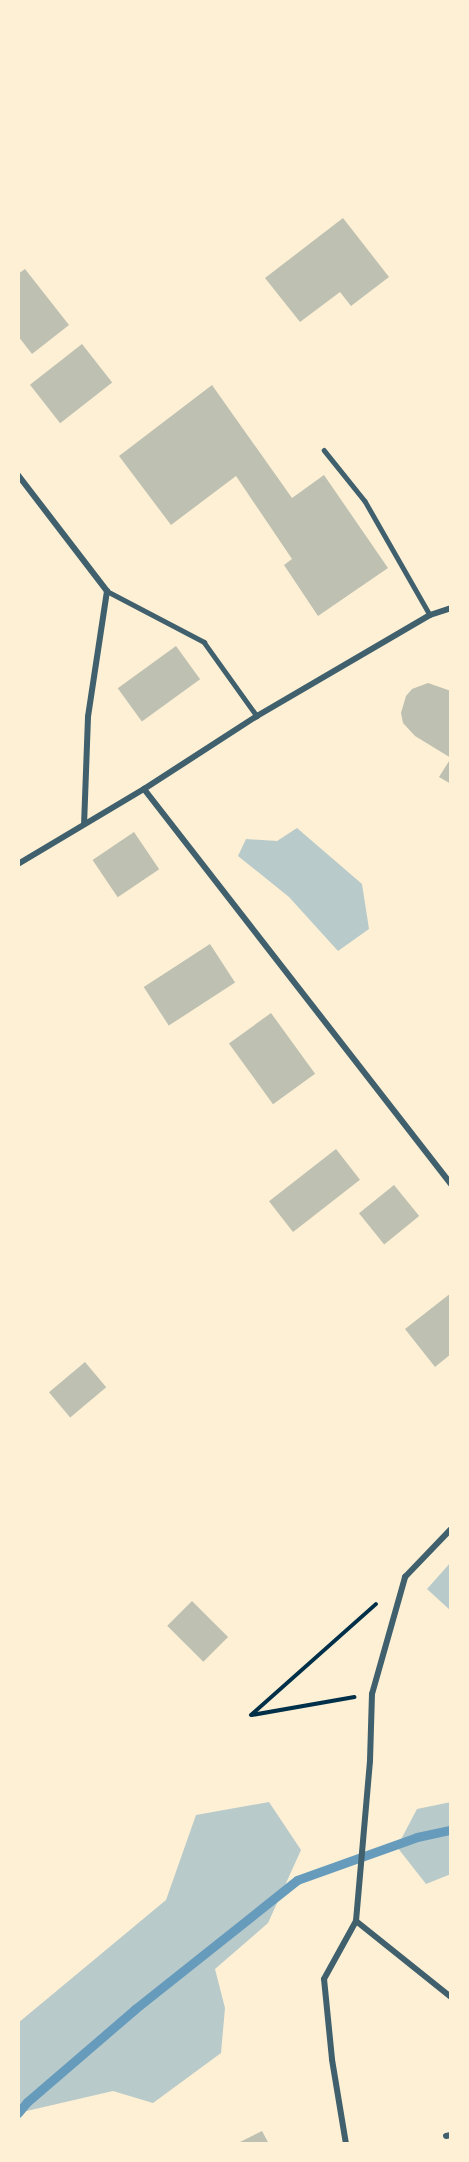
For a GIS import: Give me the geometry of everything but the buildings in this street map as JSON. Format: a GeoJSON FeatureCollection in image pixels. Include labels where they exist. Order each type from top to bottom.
{"type":"FeatureCollection","features":[{"type":"Feature","properties":{"kind":"street"},"geometry":{"type":"LineString","coordinates":[[18,475],[107,591],[88,717],[84,824]]}},
{"type":"Feature","properties":{"kind":"street"},"geometry":{"type":"LineString","coordinates":[[18,864],[144,789],[257,716],[430,615],[451,608]]}},
{"type":"Feature","properties":{"kind":"street"},"geometry":{"type":"LineString","coordinates":[[144,789],[451,1184]]}},
{"type":"Feature","properties":{"kind":"street"},"geometry":{"type":"LineString","coordinates":[[346,2144],[332,2059],[324,1979],[356,1921],[370,1761],[372,1694],[405,1577],[451,1529]]}},
{"type":"Feature","properties":{"kind":"street"},"geometry":{"type":"LineString","coordinates":[[356,1921],[451,1997]]}},
{"type":"Feature","properties":{"kind":"lane"},"geometry":{"type":"LineString","coordinates":[[324,450],[364,501],[430,615]]}},
{"type":"Feature","properties":{"kind":"lane"},"geometry":{"type":"LineString","coordinates":[[107,591],[204,642],[257,716]]}},
{"type":"Feature","properties":{"kind":"path"},"geometry":{"type":"LineString","coordinates":[[372,1694],[252,1715],[380,1600]]}},
{"type":"Feature","properties":{"kind":"shaded area"},"geometry":{"type":"Polygon","coordinates":[[[297,828],[362,884],[369,929],[338,951],[289,897],[238,856],[246,839],[277,841],[297,828]]]}},
{"type":"Feature","properties":{"kind":"shaded area"},"geometry":{"type":"Polygon","coordinates":[[[451,1562],[451,1611],[427,1589],[451,1562]]]}},
{"type":"Feature","properties":{"kind":"shaded area"},"geometry":{"type":"Polygon","coordinates":[[[269,1802],[301,1850],[268,1923],[215,1969],[225,2008],[221,2053],[153,2103],[113,2091],[18,2113],[18,2023],[166,1900],[196,1815],[269,1802]]]}},
{"type":"Feature","properties":{"kind":"shaded area"},"geometry":{"type":"Polygon","coordinates":[[[451,1802],[451,1874],[426,1884],[397,1847],[417,1809],[451,1802]]]}},
{"type":"Feature","properties":{"kind":"waterway"},"geometry":{"type":"LineString","coordinates":[[18,2113],[27,2102],[135,2009],[297,1880],[417,1837],[451,1830]]}}]}
